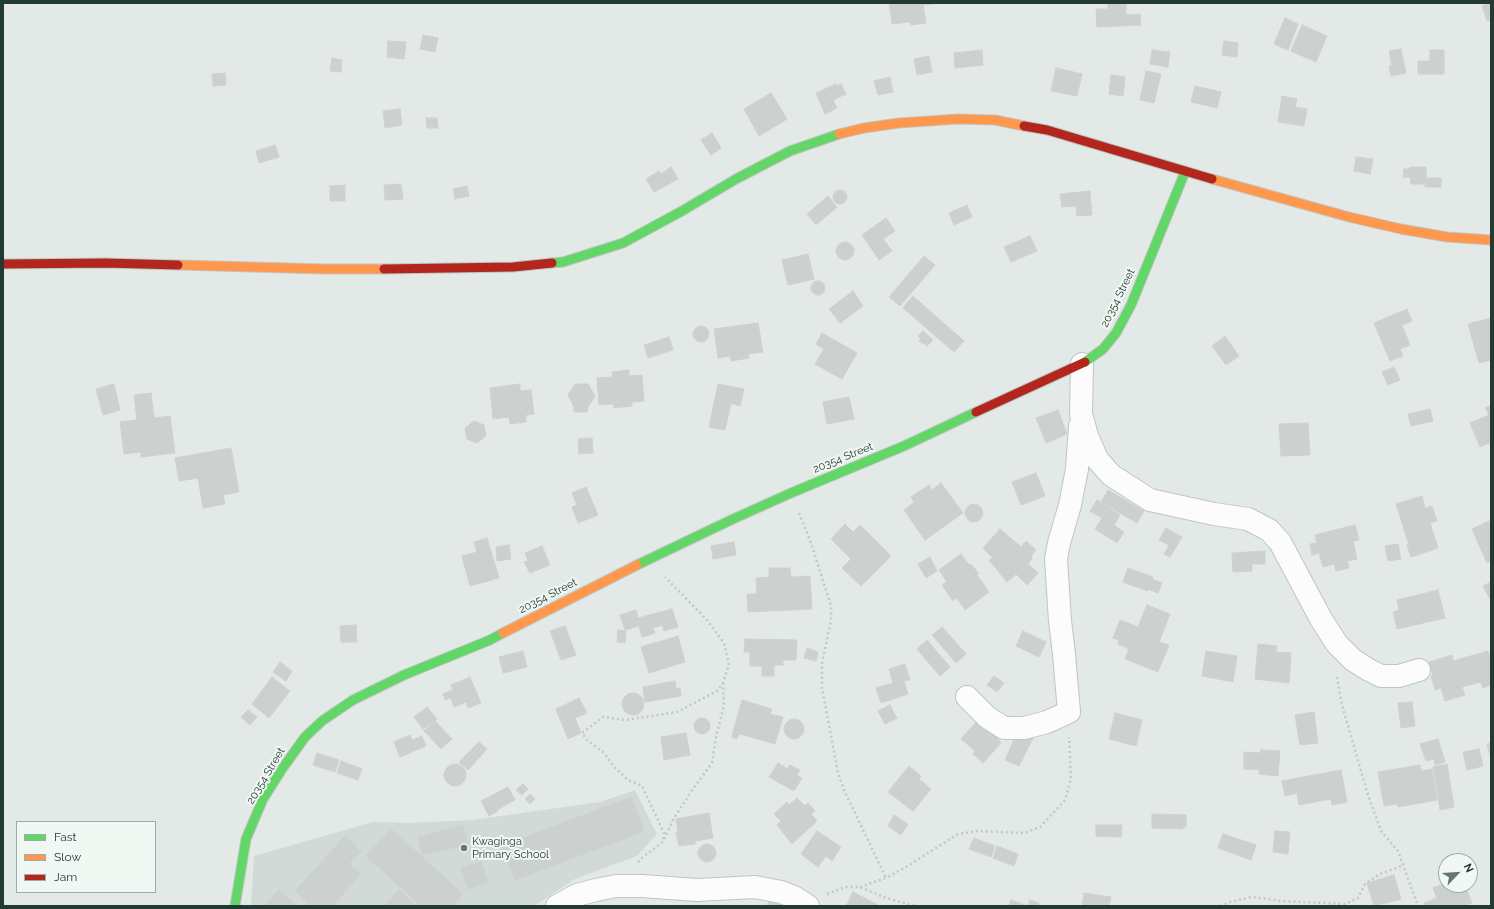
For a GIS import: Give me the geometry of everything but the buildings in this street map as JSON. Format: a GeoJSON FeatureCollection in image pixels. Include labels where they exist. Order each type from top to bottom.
{"type":"FeatureCollection","features":[{"type":"Feature","properties":{"kind":"street"},"geometry":{"type":"LineString","coordinates":[[3,264],[106,263],[406,269],[513,267],[563,262],[622,243],[682,211],[736,179],[790,151],[837,135],[864,128],[958,119],[995,120],[1067,136],[1185,172],[1322,210],[1401,229],[1447,237],[1491,240]]}},
{"type":"Feature","properties":{"kind":"street","name":"20354 Street"},"geometry":{"type":"LineString","coordinates":[[235,906],[246,838],[263,799],[305,737],[322,721],[353,700],[404,676],[490,640],[733,518],[904,446],[1039,382],[1082,364],[1103,349],[1116,334],[1131,305],[1185,172]]}},
{"type":"Feature","properties":{"kind":"street"},"geometry":{"type":"LineString","coordinates":[[967,697],[987,717],[1004,728],[1024,728],[1047,722],[1068,712],[1056,559],[1058,543],[1070,505],[1077,469],[1081,414],[1082,364]]}},
{"type":"Feature","properties":{"kind":"street"},"geometry":{"type":"LineString","coordinates":[[1081,414],[1087,436],[1097,459],[1111,475],[1126,486],[1150,500],[1214,514],[1248,519],[1270,530],[1280,542],[1321,619],[1337,644],[1353,660],[1381,676],[1399,676],[1419,670]]}},
{"type":"Feature","properties":{"kind":"street"},"geometry":{"type":"LineString","coordinates":[[557,906],[577,896],[616,886],[642,886],[698,890],[756,887],[815,901]]}},
{"type":"Feature","properties":{"kind":"path"},"geometry":{"type":"LineString","coordinates":[[791,493],[811,543],[831,606],[831,620],[822,663],[822,688],[838,773],[844,790],[886,878]]}},
{"type":"Feature","properties":{"kind":"path"},"geometry":{"type":"LineString","coordinates":[[653,557],[655,568],[707,620],[724,643],[729,664],[723,683],[718,691],[677,712],[626,720],[603,717],[582,733],[587,740],[604,753],[615,768],[628,780],[642,786],[664,833],[663,842]]}},
{"type":"Feature","properties":{"kind":"path"},"geometry":{"type":"LineString","coordinates":[[1337,644],[1335,669],[1342,706],[1368,795],[1381,831],[1398,851],[1404,864],[1418,906]]}},
{"type":"Feature","properties":{"kind":"path"},"geometry":{"type":"LineString","coordinates":[[616,886],[644,856],[663,842],[674,818],[712,763],[716,736],[724,706],[725,692],[723,683]]}},
{"type":"Feature","properties":{"kind":"path"},"geometry":{"type":"LineString","coordinates":[[815,901],[845,887],[860,887],[886,878],[923,858],[958,834],[978,832],[1024,833],[1040,827],[1065,800],[1071,779],[1068,712]]}},
{"type":"Feature","properties":{"kind":"path"},"geometry":{"type":"LineString","coordinates":[[1220,906],[1252,897],[1281,901],[1345,904],[1358,898],[1365,884],[1380,874],[1404,864]]}},
{"type":"Feature","properties":{"kind":"path"},"geometry":{"type":"LineString","coordinates":[[860,887],[886,898],[916,906]]}},
{"type":"Feature","properties":{"kind":"shaded area","name":"Kwaginga Primary School"},"geometry":{"type":"Polygon","coordinates":[[[635,790],[657,834],[637,856],[575,879],[534,906],[251,906],[254,856],[373,822],[408,823],[473,820],[600,802],[635,790]]]}},
{"type":"Feature","properties":{"kind":"traffic: fast"},"geometry":{"type":"LineString","coordinates":[[552,263],[563,262],[623,243],[682,211],[736,179],[790,151],[839,134]]}},
{"type":"Feature","properties":{"kind":"traffic: fast"},"geometry":{"type":"LineString","coordinates":[[1085,362],[1103,349],[1116,333],[1131,305],[1185,172]]}},
{"type":"Feature","properties":{"kind":"traffic: fast"},"geometry":{"type":"LineString","coordinates":[[637,565],[733,519],[904,446],[976,412]]}},
{"type":"Feature","properties":{"kind":"traffic: fast"},"geometry":{"type":"LineString","coordinates":[[235,906],[246,839],[263,799],[305,737],[322,721],[353,700],[404,675],[490,640],[503,633]]}},
{"type":"Feature","properties":{"kind":"traffic: slow"},"geometry":{"type":"LineString","coordinates":[[839,134],[864,128],[899,123],[958,119],[995,120],[1024,126]]}},
{"type":"Feature","properties":{"kind":"traffic: slow"},"geometry":{"type":"LineString","coordinates":[[1212,179],[1349,217],[1401,229],[1447,237],[1491,240]]}},
{"type":"Feature","properties":{"kind":"traffic: slow"},"geometry":{"type":"LineString","coordinates":[[178,265],[384,269]]}},
{"type":"Feature","properties":{"kind":"traffic: slow"},"geometry":{"type":"LineString","coordinates":[[503,633],[637,565]]}},
{"type":"Feature","properties":{"kind":"traffic: jam"},"geometry":{"type":"LineString","coordinates":[[1024,126],[1047,130],[1212,179]]}},
{"type":"Feature","properties":{"kind":"traffic: jam"},"geometry":{"type":"LineString","coordinates":[[3,264],[106,263],[178,265]]}},
{"type":"Feature","properties":{"kind":"traffic: jam"},"geometry":{"type":"LineString","coordinates":[[384,269],[513,267],[552,263]]}},
{"type":"Feature","properties":{"kind":"traffic: jam"},"geometry":{"type":"LineString","coordinates":[[976,412],[1085,362]]}},
{"type":"Feature","properties":{"kind":"place","name":"Kwaginga Primary School"},"geometry":{"type":"Point","coordinates":[464,848]}}]}
